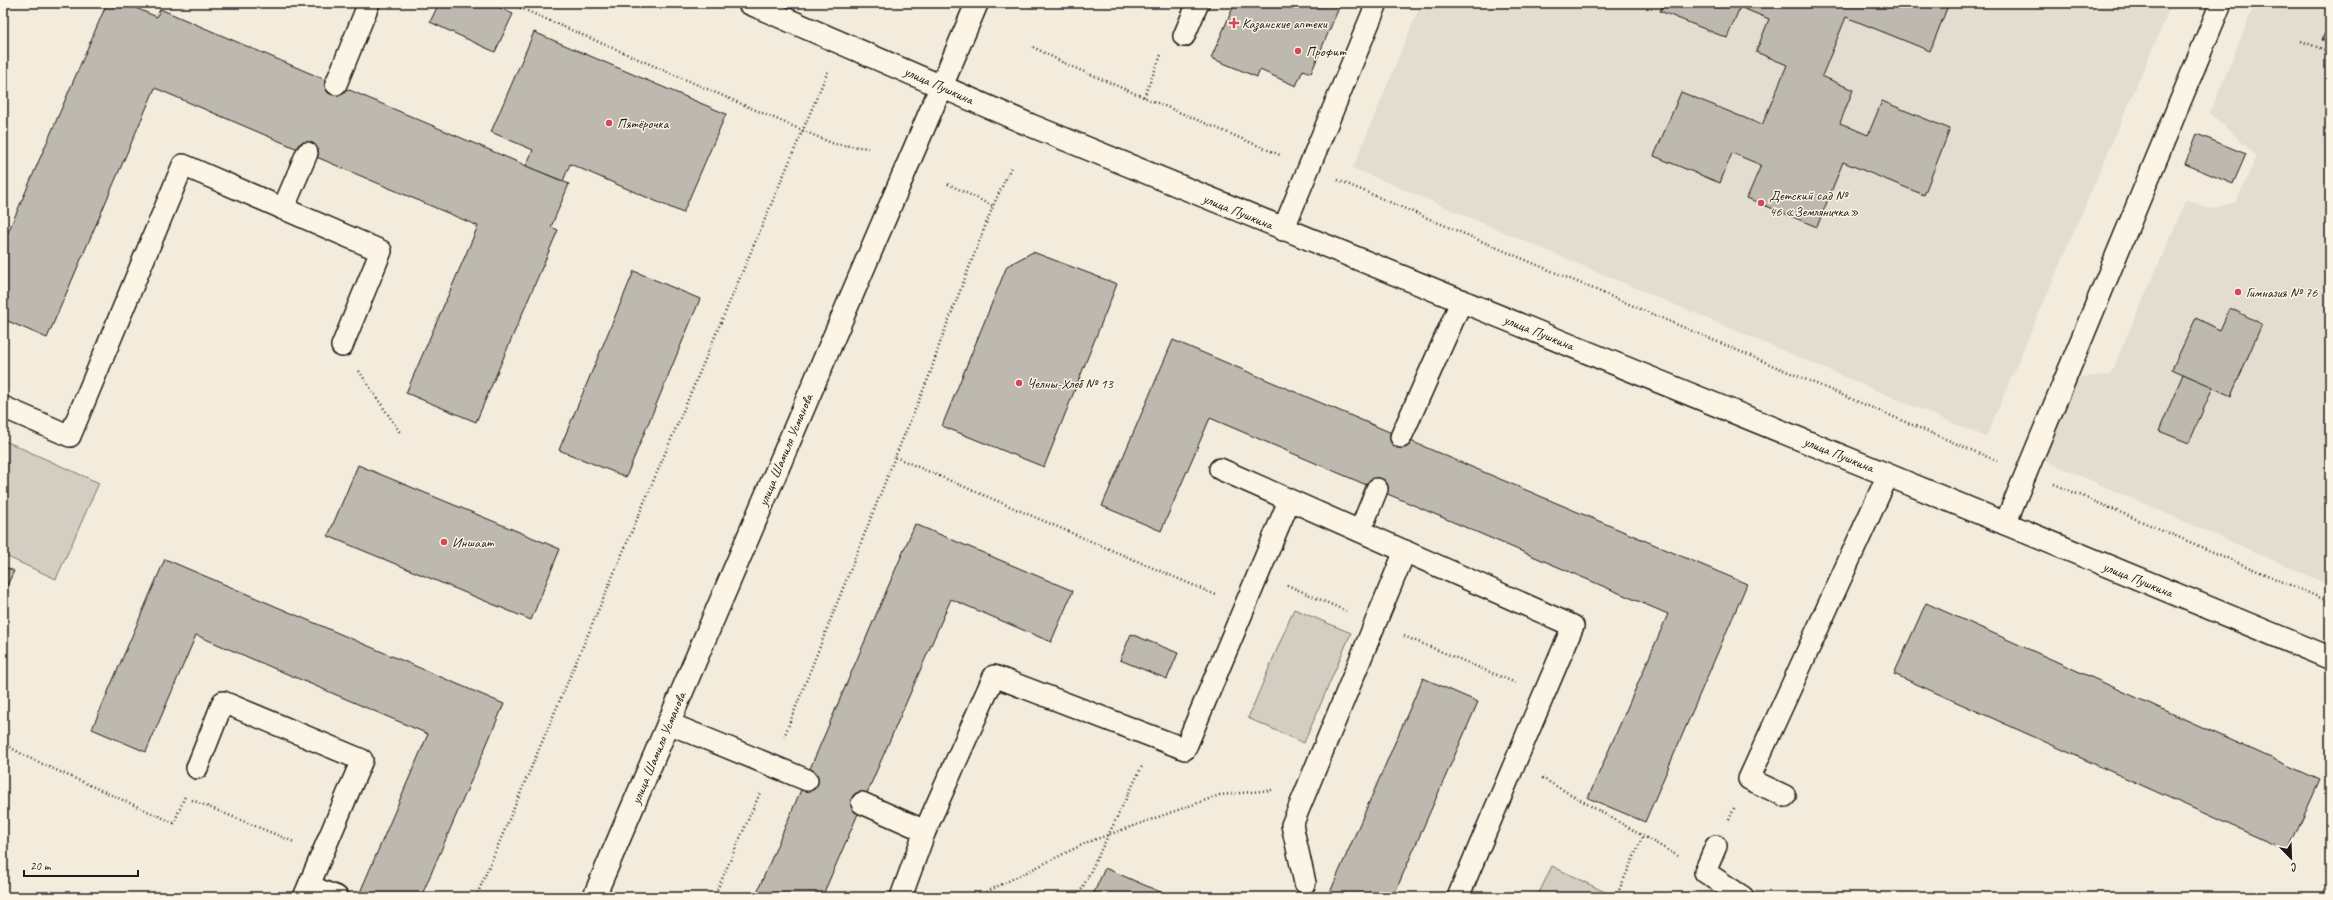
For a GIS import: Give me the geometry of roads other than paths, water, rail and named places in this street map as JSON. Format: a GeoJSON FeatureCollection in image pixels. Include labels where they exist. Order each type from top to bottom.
{"type":"FeatureCollection","features":[{"type":"Feature","properties":{"kind":"street","name":"улица Пушкина"},"geometry":{"type":"LineString","coordinates":[[749,3],[1030,125],[1283,230],[1462,300],[2330,658]]}},
{"type":"Feature","properties":{"kind":"street","name":"улица Шамиля Усманова"},"geometry":{"type":"LineString","coordinates":[[594,897],[977,3]]}},
{"type":"Feature","properties":{"kind":"lane"},"geometry":{"type":"LineString","coordinates":[[336,84],[369,3]]}},
{"type":"Feature","properties":{"kind":"lane"},"geometry":{"type":"LineString","coordinates":[[1184,36],[1198,3]]}},
{"type":"Feature","properties":{"kind":"lane"},"geometry":{"type":"LineString","coordinates":[[1283,230],[1377,3]]}},
{"type":"Feature","properties":{"kind":"lane"},"geometry":{"type":"LineString","coordinates":[[2004,524],[2221,3]]}},
{"type":"Feature","properties":{"kind":"lane"},"geometry":{"type":"LineString","coordinates":[[283,209],[307,152]]}},
{"type":"Feature","properties":{"kind":"lane"},"geometry":{"type":"LineString","coordinates":[[3,407],[70,436],[183,165],[381,251],[342,346]]}},
{"type":"Feature","properties":{"kind":"lane"},"geometry":{"type":"LineString","coordinates":[[1401,437],[1462,300]]}},
{"type":"Feature","properties":{"kind":"lane"},"geometry":{"type":"LineString","coordinates":[[1220,469],[1573,626],[1458,897]]}},
{"type":"Feature","properties":{"kind":"lane"},"geometry":{"type":"LineString","coordinates":[[1786,796],[1748,779],[1888,475]]}},
{"type":"Feature","properties":{"kind":"lane"},"geometry":{"type":"LineString","coordinates":[[1360,531],[1377,489]]}},
{"type":"Feature","properties":{"kind":"lane"},"geometry":{"type":"LineString","coordinates":[[901,897],[925,831],[994,676],[1185,749],[1289,501]]}},
{"type":"Feature","properties":{"kind":"lane"},"geometry":{"type":"LineString","coordinates":[[1305,883],[1292,825],[1405,551]]}},
{"type":"Feature","properties":{"kind":"lane"},"geometry":{"type":"LineString","coordinates":[[197,768],[223,702],[362,760],[307,891],[337,897]]}},
{"type":"Feature","properties":{"kind":"lane"},"geometry":{"type":"LineString","coordinates":[[668,723],[807,780]]}},
{"type":"Feature","properties":{"kind":"lane"},"geometry":{"type":"LineString","coordinates":[[862,803],[925,831]]}},
{"type":"Feature","properties":{"kind":"lane"},"geometry":{"type":"LineString","coordinates":[[1716,846],[1705,872],[1742,897]]}},
{"type":"Feature","properties":{"kind":"place","name":"Казанские аптеки"},"geometry":{"type":"Point","coordinates":[1234,23]}},
{"type":"Feature","properties":{"kind":"place","name":"Профит"},"geometry":{"type":"Point","coordinates":[1298,51]}},
{"type":"Feature","properties":{"kind":"place","name":"Пятёрочка"},"geometry":{"type":"Point","coordinates":[609,123]}},
{"type":"Feature","properties":{"kind":"place","name":"Детский сад № 46 «Земляничка»"},"geometry":{"type":"Point","coordinates":[1761,203]}},
{"type":"Feature","properties":{"kind":"place","name":"Гимназия № 76"},"geometry":{"type":"Point","coordinates":[2238,292]}},
{"type":"Feature","properties":{"kind":"place","name":"Челны-Хлеб № 13"},"geometry":{"type":"Point","coordinates":[1019,383]}},
{"type":"Feature","properties":{"kind":"place","name":"Иншаат"},"geometry":{"type":"Point","coordinates":[444,542]}}]}
